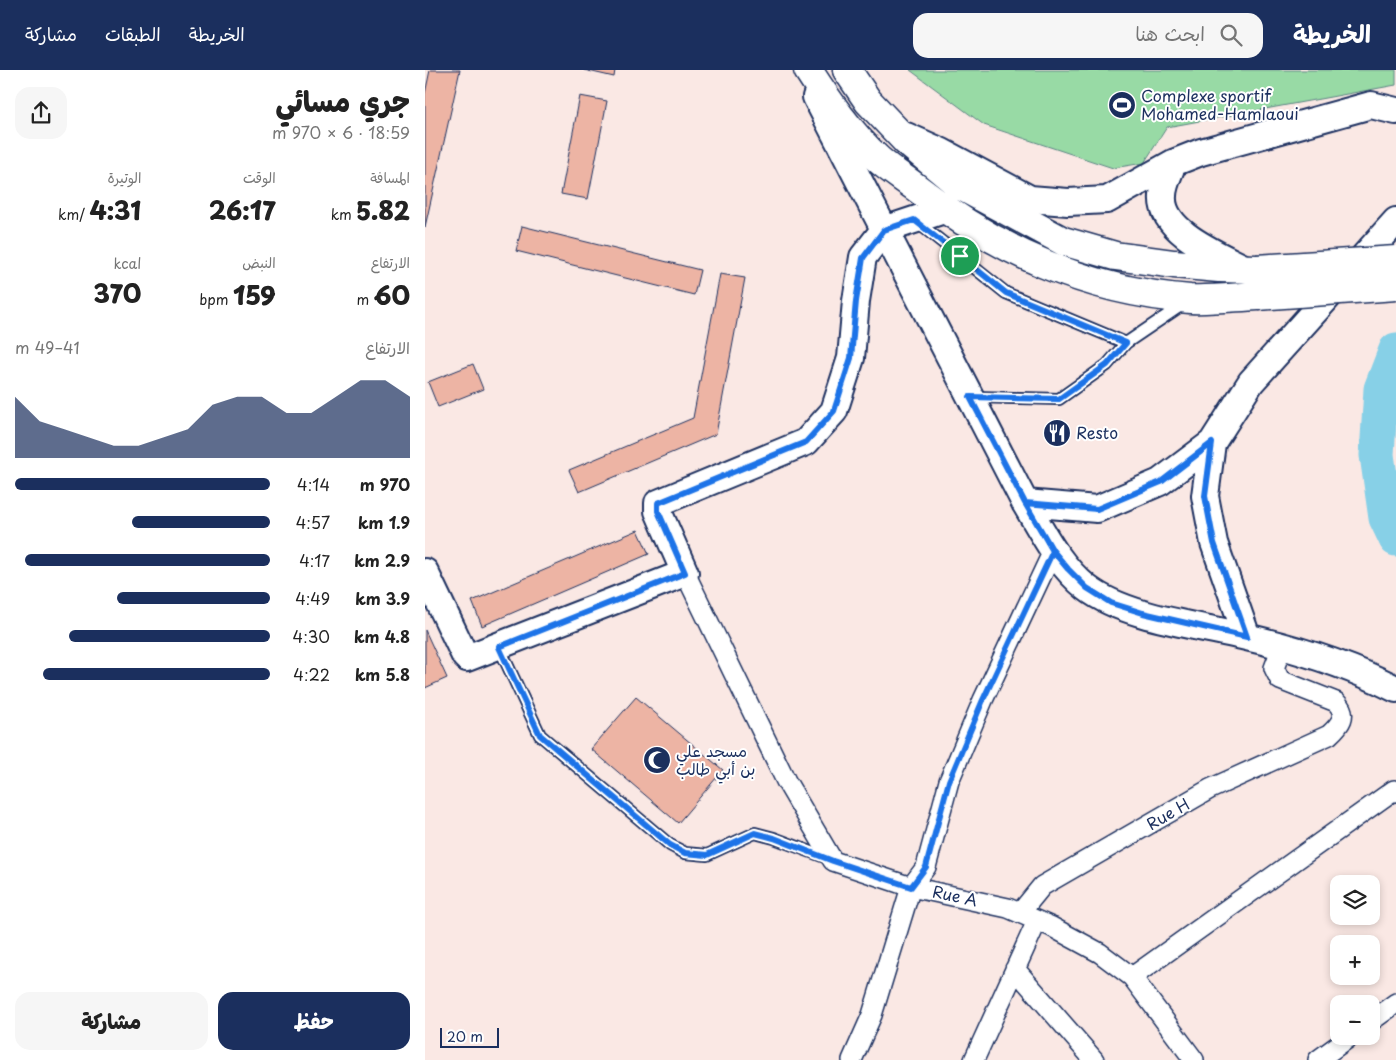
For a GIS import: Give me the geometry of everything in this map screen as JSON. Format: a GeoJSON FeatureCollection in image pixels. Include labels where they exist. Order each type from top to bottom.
{"type":"FeatureCollection","features":[{"type":"Feature","properties":{"kind":"highway"},"geometry":{"type":"LineString","coordinates":[[807,70],[833,109],[878,158],[944,210],[999,243],[1056,270],[1108,286],[1191,299],[1396,286]]}},
{"type":"Feature","properties":{"kind":"highway"},"geometry":{"type":"LineString","coordinates":[[847,70],[868,101],[907,142],[959,185],[1063,241],[1115,256],[1219,268],[1252,269],[1396,260]]}},
{"type":"Feature","properties":{"kind":"street"},"geometry":{"type":"LineString","coordinates":[[801,70],[1025,503],[1053,551],[1068,569],[1087,588],[1111,603],[1143,613],[1247,637],[1337,663],[1396,689]]}},
{"type":"Feature","properties":{"kind":"street"},"geometry":{"type":"LineString","coordinates":[[897,131],[942,152],[1030,199],[1068,202],[1107,200],[1173,163],[1201,152],[1371,105],[1396,111]]}},
{"type":"Feature","properties":{"kind":"street"},"geometry":{"type":"LineString","coordinates":[[1173,163],[1165,184],[1163,197],[1164,208],[1168,218],[1190,239],[1252,269]]}},
{"type":"Feature","properties":{"kind":"street"},"geometry":{"type":"LineString","coordinates":[[833,861],[786,781],[685,573],[658,511],[658,503],[806,442],[834,411],[851,358],[856,301],[863,258],[884,230],[944,210]]}},
{"type":"Feature","properties":{"kind":"street"},"geometry":{"type":"LineString","coordinates":[[1025,503],[1097,509],[1161,482],[1212,443],[1251,382],[1396,221]]}},
{"type":"Feature","properties":{"kind":"street"},"geometry":{"type":"LineString","coordinates":[[1212,443],[1205,496],[1214,543],[1247,637]]}},
{"type":"Feature","properties":{"kind":"street"},"geometry":{"type":"LineString","coordinates":[[852,1060],[872,1015],[911,887],[926,867],[949,781],[983,700],[1053,551]]}},
{"type":"Feature","properties":{"kind":"street"},"geometry":{"type":"LineString","coordinates":[[425,572],[465,656],[471,657],[685,573]]}},
{"type":"Feature","properties":{"kind":"street","name":"Rue H"},"geometry":{"type":"LineString","coordinates":[[974,1060],[1015,969],[1028,917],[1043,886],[1210,789],[1329,735],[1339,725],[1343,714],[1341,706],[1336,702],[1281,680],[1274,668],[1282,647]]}},
{"type":"Feature","properties":{"kind":"street"},"geometry":{"type":"LineString","coordinates":[[1132,977],[1394,790],[1396,792]]}},
{"type":"Feature","properties":{"kind":"street","name":"Rue A"},"geometry":{"type":"LineString","coordinates":[[833,861],[911,887],[1008,908],[1101,953],[1132,977],[1194,1060]]}},
{"type":"Feature","properties":{"kind":"street"},"geometry":{"type":"LineString","coordinates":[[1015,969],[1093,1060]]}},
{"type":"Feature","properties":{"kind":"street"},"geometry":{"type":"LineString","coordinates":[[1380,1015],[1396,1003]]}},
{"type":"Feature","properties":{"kind":"street"},"geometry":{"type":"LineString","coordinates":[[1319,1060],[1339,1045]]}},
{"type":"Feature","properties":{"kind":"lane"},"geometry":{"type":"LineString","coordinates":[[914,220],[1006,293],[1126,343]]}},
{"type":"Feature","properties":{"kind":"lane"},"geometry":{"type":"LineString","coordinates":[[970,397],[1059,399],[1107,365],[1126,343],[1191,299]]}},
{"type":"Feature","properties":{"kind":"lane"},"geometry":{"type":"LineString","coordinates":[[499,647],[540,735],[670,845],[685,853],[707,855],[755,833],[774,838],[833,861]]}},
{"type":"Feature","properties":{"kind":"green space","name":"Complexe sportif Mohamed-Hamlaoui"},"geometry":{"type":"Polygon","coordinates":[[[910,70],[1396,70],[1396,85],[1167,127],[1144,163],[1113,168],[984,125],[910,70]]]}},
{"type":"Feature","properties":{"kind":"building"},"geometry":{"type":"Polygon","coordinates":[[[430,70],[460,70],[425,227],[425,94],[430,70]]]}},
{"type":"Feature","properties":{"kind":"building"},"geometry":{"type":"Polygon","coordinates":[[[584,70],[615,70],[614,77],[584,70]]]}},
{"type":"Feature","properties":{"kind":"building"},"geometry":{"type":"Polygon","coordinates":[[[580,96],[607,101],[588,199],[561,194],[580,96]]]}},
{"type":"Feature","properties":{"kind":"building"},"geometry":{"type":"Polygon","coordinates":[[[522,226],[700,270],[694,295],[516,251],[522,226]]]}},
{"type":"Feature","properties":{"kind":"building"},"geometry":{"type":"Polygon","coordinates":[[[720,274],[745,278],[716,434],[579,492],[569,470],[693,418],[720,274]]]}},
{"type":"Feature","properties":{"kind":"building"},"geometry":{"type":"Polygon","coordinates":[[[473,364],[483,389],[438,407],[428,382],[473,364]]]}},
{"type":"Feature","properties":{"kind":"building"},"geometry":{"type":"Polygon","coordinates":[[[638,530],[649,554],[482,626],[472,601],[638,530]]]}},
{"type":"Feature","properties":{"kind":"building"},"geometry":{"type":"Polygon","coordinates":[[[425,630],[447,678],[425,688],[425,630]]]}},
{"type":"Feature","properties":{"kind":"building","name":"مسجد علي بن أبي طالب"},"geometry":{"type":"Polygon","coordinates":[[[636,697],[723,770],[678,823],[591,749],[636,697]]]}},
{"type":"Feature","properties":{"kind":"waterway"},"geometry":{"type":"LineString","coordinates":[[1396,350],[1381,389],[1377,455],[1386,518],[1396,539]]}},
{"type":"Feature","properties":{"kind":"place","name":"Complexe sportif Mohamed-Hamlaoui"},"geometry":{"type":"Point","coordinates":[1122,105]}},
{"type":"Feature","properties":{"kind":"place","name":"Resto"},"geometry":{"type":"Point","coordinates":[1057,433]}},
{"type":"Feature","properties":{"kind":"place","name":"مسجد علي بن أبي طالب"},"geometry":{"type":"Point","coordinates":[657,760]}},
{"type":"Feature","properties":{"kind":"route"},"geometry":{"type":"LineString","coordinates":[[960,256],[914,220],[884,230],[863,258],[856,301],[851,358],[834,411],[806,442],[658,503],[658,511],[685,573],[499,647],[540,735],[670,845],[685,853],[707,855],[755,833],[911,887],[926,867],[949,781],[983,700],[1053,551],[1025,503],[1097,509],[1161,482],[1212,443],[1205,496],[1214,543],[1247,637],[1143,613],[1111,603],[1087,588],[1053,551],[1025,503],[970,397],[1059,399],[1107,365],[1126,343],[1006,293],[960,256]]}}]}
